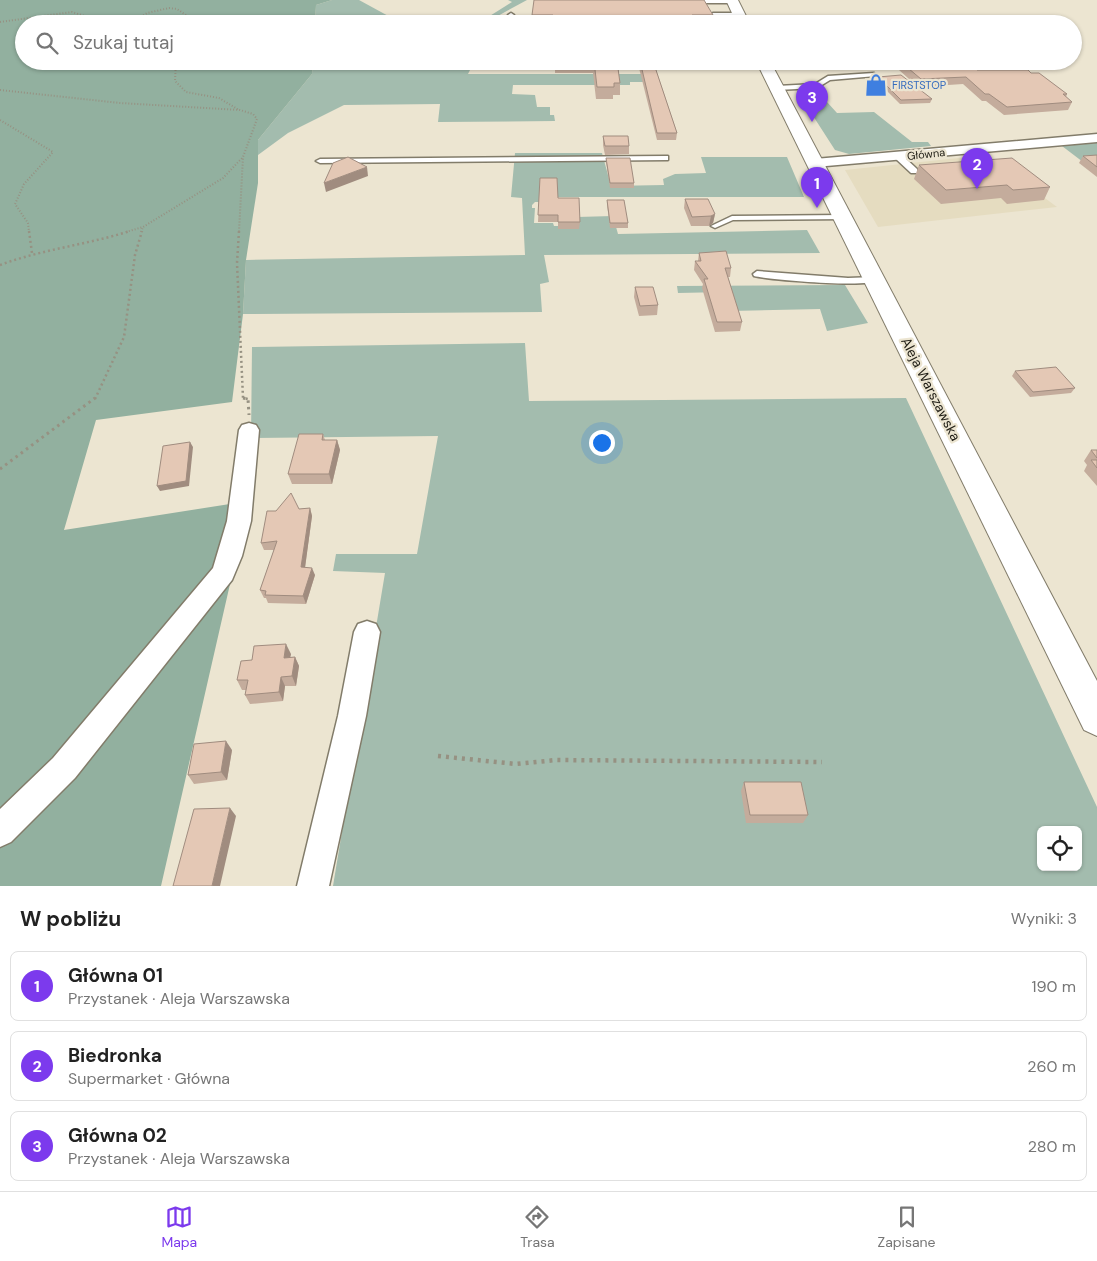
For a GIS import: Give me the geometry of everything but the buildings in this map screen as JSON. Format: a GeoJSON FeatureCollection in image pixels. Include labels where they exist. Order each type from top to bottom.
{"type":"FeatureCollection","features":[{"type":"Feature","properties":{"kind":"street"},"geometry":{"type":"LineString","coordinates":[[733,0],[740,15]]}},
{"type":"Feature","properties":{"kind":"street","name":"Aleja Warszawska"},"geometry":{"type":"LineString","coordinates":[[768,70],[1097,718]]}},
{"type":"Feature","properties":{"kind":"street","name":"Główna"},"geometry":{"type":"LineString","coordinates":[[815,163],[1097,138]]}},
{"type":"Feature","properties":{"kind":"street"},"geometry":{"type":"LineString","coordinates":[[0,831],[64,768],[223,573],[234,547],[242,514],[249,430]]}},
{"type":"Feature","properties":{"kind":"street"},"geometry":{"type":"LineString","coordinates":[[313,886],[352,716],[367,632]]}},
{"type":"Feature","properties":{"kind":"lane"},"geometry":{"type":"LineString","coordinates":[[679,2],[733,0]]}},
{"type":"Feature","properties":{"kind":"lane"},"geometry":{"type":"LineString","coordinates":[[777,88],[817,86],[828,78],[874,75]]}},
{"type":"Feature","properties":{"kind":"lane"},"geometry":{"type":"LineString","coordinates":[[899,157],[914,171]]}},
{"type":"Feature","properties":{"kind":"lane"},"geometry":{"type":"LineString","coordinates":[[320,161],[665,158]]}},
{"type":"Feature","properties":{"kind":"lane"},"geometry":{"type":"LineString","coordinates":[[715,226],[732,218],[843,217]]}},
{"type":"Feature","properties":{"kind":"lane"},"geometry":{"type":"LineString","coordinates":[[757,274],[848,281],[875,280]]}},
{"type":"Feature","properties":{"kind":"path"},"geometry":{"type":"LineString","coordinates":[[143,15],[169,8],[177,9],[186,15]]}},
{"type":"Feature","properties":{"kind":"path"},"geometry":{"type":"LineString","coordinates":[[50,15],[72,12],[81,15]]}},
{"type":"Feature","properties":{"kind":"path"},"geometry":{"type":"LineString","coordinates":[[0,22],[15,20]]}},
{"type":"Feature","properties":{"kind":"path"},"geometry":{"type":"LineString","coordinates":[[176,70],[175,81],[186,92],[219,98],[240,110],[253,114],[257,119],[244,157],[237,263],[243,398],[248,399],[249,430]]}},
{"type":"Feature","properties":{"kind":"path"},"geometry":{"type":"LineString","coordinates":[[0,90],[120,103],[240,110]]}},
{"type":"Feature","properties":{"kind":"path"},"geometry":{"type":"LineString","coordinates":[[0,120],[28,135],[53,152],[24,184],[15,204],[28,223],[32,253]]}},
{"type":"Feature","properties":{"kind":"path"},"geometry":{"type":"LineString","coordinates":[[0,265],[32,253],[98,241],[143,227],[223,178],[244,157]]}},
{"type":"Feature","properties":{"kind":"path"},"geometry":{"type":"LineString","coordinates":[[0,469],[95,399],[124,336],[135,255],[143,227]]}},
{"type":"Feature","properties":{"kind":"path"},"geometry":{"type":"LineString","coordinates":[[438,756],[516,764],[556,760],[822,762]]}},
{"type":"Feature","properties":{"kind":"shaded area"},"geometry":{"type":"Polygon","coordinates":[[[987,155],[1057,207],[878,227],[845,170],[987,155]]]}},
{"type":"Feature","properties":{"kind":"green space"},"geometry":{"type":"Polygon","coordinates":[[[0,0],[332,0],[316,5],[315,15],[15,15],[15,70],[312,70],[312,74],[258,140],[258,183],[246,260],[243,314],[232,402],[96,420],[64,530],[249,501],[161,886],[0,886],[0,0]]]}},
{"type":"Feature","properties":{"kind":"green space"},"geometry":{"type":"Polygon","coordinates":[[[332,0],[359,0],[386,15],[315,15],[316,5],[332,0]]]}},
{"type":"Feature","properties":{"kind":"green space"},"geometry":{"type":"Polygon","coordinates":[[[508,0],[527,0],[500,15],[491,15],[512,2],[508,0]]]}},
{"type":"Feature","properties":{"kind":"green space"},"geometry":{"type":"Polygon","coordinates":[[[312,70],[470,70],[468,74],[655,74],[656,82],[630,82],[630,85],[513,85],[512,94],[535,95],[537,107],[550,107],[550,115],[554,115],[555,121],[438,122],[440,104],[344,105],[288,133],[258,155],[258,140],[312,74],[312,70]]]}},
{"type":"Feature","properties":{"kind":"green space"},"geometry":{"type":"Polygon","coordinates":[[[797,91],[804,91],[809,102],[827,102],[837,113],[874,112],[912,142],[928,142],[931,146],[849,154],[835,150],[797,91]]]}},
{"type":"Feature","properties":{"kind":"green space"},"geometry":{"type":"Polygon","coordinates":[[[1097,143],[1097,161],[1083,162],[1062,146],[1097,143]]]}},
{"type":"Feature","properties":{"kind":"green space"},"geometry":{"type":"Polygon","coordinates":[[[515,153],[602,153],[611,186],[664,185],[663,179],[675,174],[706,173],[701,157],[787,157],[804,197],[549,197],[548,202],[535,202],[532,205],[532,208],[535,208],[534,223],[553,223],[554,226],[575,226],[577,217],[613,216],[618,234],[807,230],[820,253],[544,255],[549,282],[540,284],[542,312],[243,314],[246,260],[525,255],[522,198],[511,197],[515,153]]]}},
{"type":"Feature","properties":{"kind":"green space"},"geometry":{"type":"Polygon","coordinates":[[[845,285],[868,323],[827,331],[820,309],[730,311],[725,292],[678,293],[677,286],[845,285]]]}},
{"type":"Feature","properties":{"kind":"green space"},"geometry":{"type":"Polygon","coordinates":[[[525,343],[529,401],[906,398],[1097,807],[1097,886],[333,886],[385,573],[333,571],[336,554],[417,554],[438,436],[251,438],[252,347],[525,343]]]}},
{"type":"Feature","properties":{"kind":"place","name":"FIRSTSTOP"},"geometry":{"type":"Point","coordinates":[876,85]}},
{"type":"Feature","properties":{"kind":"place","name":"Główna 02"},"geometry":{"type":"Point","coordinates":[812,122]}},
{"type":"Feature","properties":{"kind":"place","name":"Biedronka"},"geometry":{"type":"Point","coordinates":[977,189]}},
{"type":"Feature","properties":{"kind":"place","name":"Główna 01"},"geometry":{"type":"Point","coordinates":[817,208]}}]}
